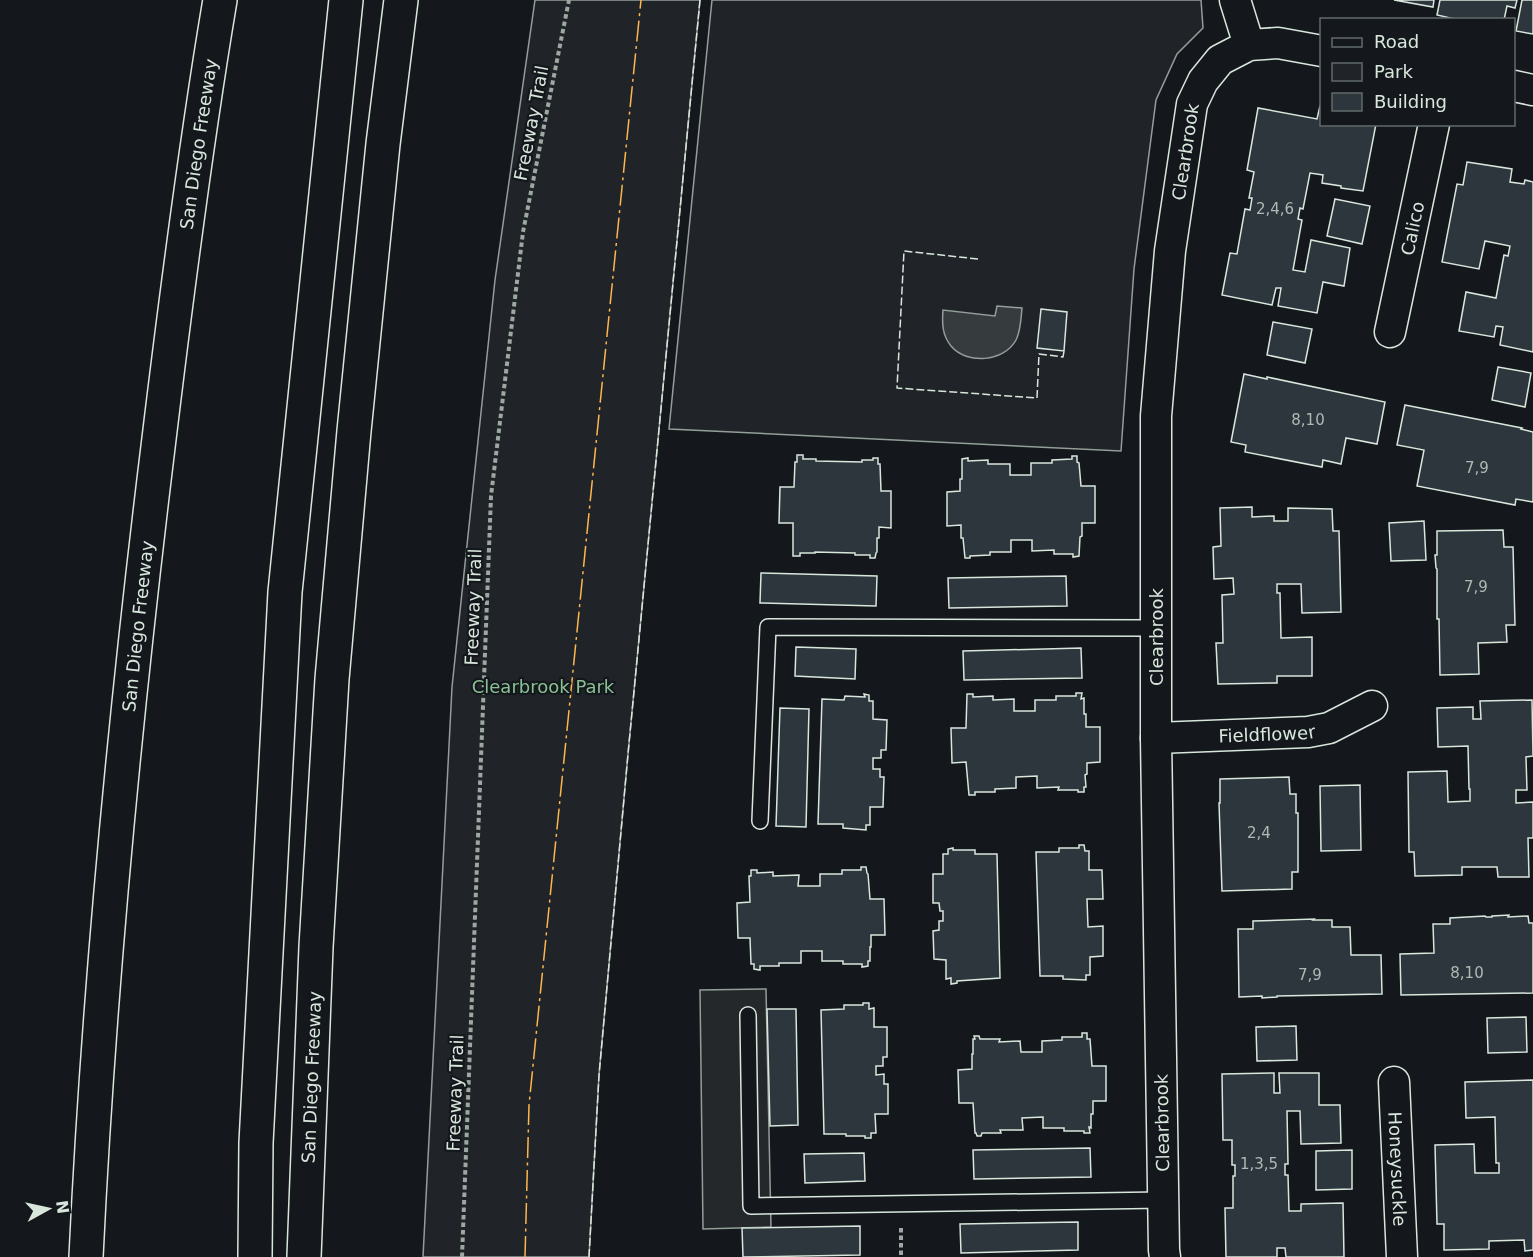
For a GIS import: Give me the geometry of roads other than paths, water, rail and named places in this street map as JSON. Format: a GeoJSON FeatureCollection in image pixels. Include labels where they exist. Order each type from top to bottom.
{"type":"FeatureCollection","features":[{"type":"Feature","properties":{"kind":"highway","name":"San Diego Freeway"},"geometry":{"type":"LineString","coordinates":[[86,1257],[103,981],[127,718],[176,300],[220,0]]}},
{"type":"Feature","properties":{"kind":"highway"},"geometry":{"type":"LineString","coordinates":[[255,1257],[256,1143],[285,592],[346,0]]}},
{"type":"Feature","properties":{"kind":"highway","name":"San Diego Freeway"},"geometry":{"type":"LineString","coordinates":[[304,1257],[316,947],[332,679],[355,419],[383,144],[401,0]]}},
{"type":"Feature","properties":{"kind":"street"},"geometry":{"type":"LineString","coordinates":[[1235,0],[1249,45],[1278,43],[1320,51]]}},
{"type":"Feature","properties":{"kind":"street","name":"Clearbrook"},"geometry":{"type":"LineString","coordinates":[[1165,1257],[1156,738],[1156,416],[1170,251],[1192,104],[1203,81],[1220,60],[1249,45]]}},
{"type":"Feature","properties":{"kind":"street"},"geometry":{"type":"LineString","coordinates":[[1515,86],[1533,90]]}},
{"type":"Feature","properties":{"kind":"street","name":"Calico"},"geometry":{"type":"LineString","coordinates":[[1390,332],[1434,126]]}},
{"type":"Feature","properties":{"kind":"street","name":"Fieldflower"},"geometry":{"type":"LineString","coordinates":[[1156,738],[1308,732],[1329,728],[1372,706]]}},
{"type":"Feature","properties":{"kind":"street","name":"Honeysuckle"},"geometry":{"type":"LineString","coordinates":[[1394,1082],[1402,1257]]}},
{"type":"Feature","properties":{"kind":"lane"},"geometry":{"type":"LineString","coordinates":[[760,821],[768,627],[1156,628]]}},
{"type":"Feature","properties":{"kind":"lane"},"geometry":{"type":"LineString","coordinates":[[748,1015],[751,1206],[1163,1200]]}},
{"type":"Feature","properties":{"kind":"park label","name":"Clearbrook Park"},"geometry":{"type":"Point","coordinates":[543,686]}}]}
